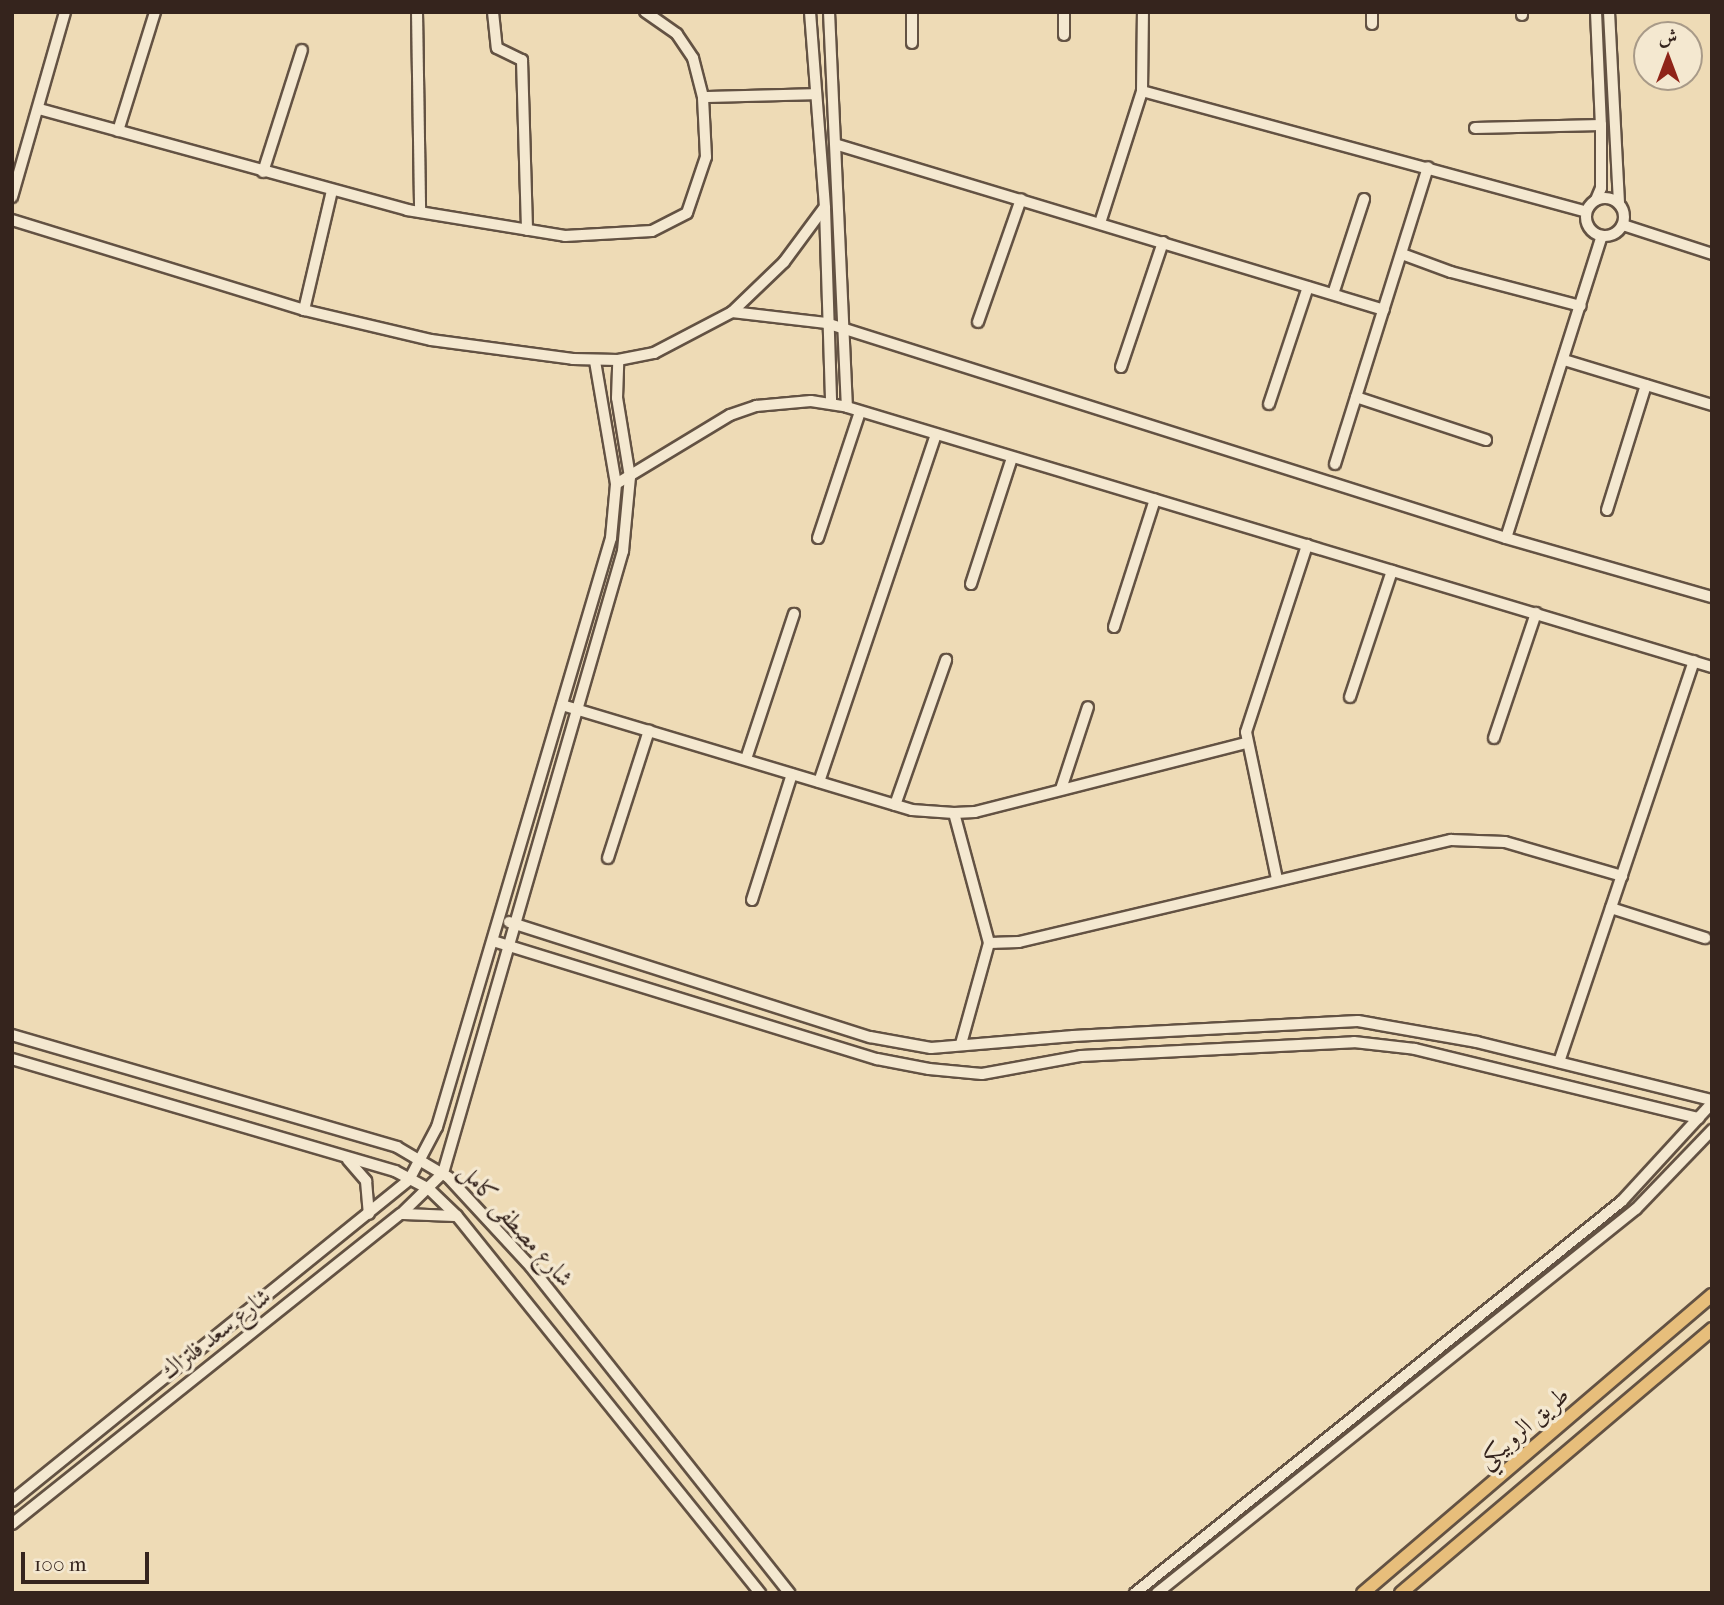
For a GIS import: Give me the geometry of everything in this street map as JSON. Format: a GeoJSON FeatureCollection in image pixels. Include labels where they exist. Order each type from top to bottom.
{"type":"FeatureCollection","features":[{"type":"Feature","properties":{"kind":"main road","name":"طريق الروبيكي"},"geometry":{"type":"LineString","coordinates":[[1363,1593],[1712,1294]]}},
{"type":"Feature","properties":{"kind":"main road","name":"طريق الروبيكي"},"geometry":{"type":"LineString","coordinates":[[1401,1593],[1712,1329]]}},
{"type":"Feature","properties":{"kind":"street"},"geometry":{"type":"LineString","coordinates":[[12,197],[65,12]]}},
{"type":"Feature","properties":{"kind":"street"},"geometry":{"type":"LineString","coordinates":[[118,131],[155,12]]}},
{"type":"Feature","properties":{"kind":"street"},"geometry":{"type":"LineString","coordinates":[[418,12],[420,212]]}},
{"type":"Feature","properties":{"kind":"street"},"geometry":{"type":"LineString","coordinates":[[493,12],[497,48],[522,60],[527,230]]}},
{"type":"Feature","properties":{"kind":"street"},"geometry":{"type":"LineString","coordinates":[[39,109],[332,191],[420,212],[583,237],[652,231],[678,222],[697,192],[706,157],[703,97],[685,45],[667,24],[645,12]]}},
{"type":"Feature","properties":{"kind":"street"},"geometry":{"type":"LineString","coordinates":[[804,12],[811,24]]}},
{"type":"Feature","properties":{"kind":"street"},"geometry":{"type":"LineString","coordinates":[[810,12],[825,208],[826,323],[831,404]]}},
{"type":"Feature","properties":{"kind":"street"},"geometry":{"type":"LineString","coordinates":[[829,12],[838,145],[842,328],[847,407]]}},
{"type":"Feature","properties":{"kind":"street"},"geometry":{"type":"LineString","coordinates":[[912,12],[912,43]]}},
{"type":"Feature","properties":{"kind":"street"},"geometry":{"type":"LineString","coordinates":[[1064,12],[1064,35]]}},
{"type":"Feature","properties":{"kind":"street"},"geometry":{"type":"LineString","coordinates":[[1100,223],[1142,91],[1143,12]]}},
{"type":"Feature","properties":{"kind":"street"},"geometry":{"type":"LineString","coordinates":[[1372,12],[1372,24]]}},
{"type":"Feature","properties":{"kind":"street"},"geometry":{"type":"LineString","coordinates":[[1596,12],[1601,188],[1596,200],[1586,212],[1588,228],[1602,236],[1618,232],[1623,225],[1619,204],[1609,12]]}},
{"type":"Feature","properties":{"kind":"street"},"geometry":{"type":"LineString","coordinates":[[263,172],[302,50]]}},
{"type":"Feature","properties":{"kind":"street"},"geometry":{"type":"LineString","coordinates":[[1142,91],[1586,212]]}},
{"type":"Feature","properties":{"kind":"street"},"geometry":{"type":"LineString","coordinates":[[703,97],[816,94]]}},
{"type":"Feature","properties":{"kind":"street"},"geometry":{"type":"LineString","coordinates":[[1475,128],[1601,125]]}},
{"type":"Feature","properties":{"kind":"street"},"geometry":{"type":"LineString","coordinates":[[838,145],[1384,310]]}},
{"type":"Feature","properties":{"kind":"street"},"geometry":{"type":"LineString","coordinates":[[1335,464],[1428,167]]}},
{"type":"Feature","properties":{"kind":"street"},"geometry":{"type":"LineString","coordinates":[[304,310],[332,191]]}},
{"type":"Feature","properties":{"kind":"street"},"geometry":{"type":"LineString","coordinates":[[978,322],[1021,199]]}},
{"type":"Feature","properties":{"kind":"street"},"geometry":{"type":"LineString","coordinates":[[1333,294],[1364,199]]}},
{"type":"Feature","properties":{"kind":"street"},"geometry":{"type":"LineString","coordinates":[[1596,200],[1619,204]]}},
{"type":"Feature","properties":{"kind":"street"},"geometry":{"type":"LineString","coordinates":[[12,220],[304,310],[431,340],[595,361],[654,353],[732,312],[784,262],[825,208]]}},
{"type":"Feature","properties":{"kind":"street"},"geometry":{"type":"LineString","coordinates":[[1623,225],[1712,254]]}},
{"type":"Feature","properties":{"kind":"street"},"geometry":{"type":"LineString","coordinates":[[1506,538],[1602,236]]}},
{"type":"Feature","properties":{"kind":"street"},"geometry":{"type":"LineString","coordinates":[[1121,367],[1163,242]]}},
{"type":"Feature","properties":{"kind":"street"},"geometry":{"type":"LineString","coordinates":[[1402,254],[1451,272],[1581,306]]}},
{"type":"Feature","properties":{"kind":"street"},"geometry":{"type":"LineString","coordinates":[[1269,404],[1308,287]]}},
{"type":"Feature","properties":{"kind":"street"},"geometry":{"type":"LineString","coordinates":[[732,312],[826,323],[1506,538],[1712,597]]}},
{"type":"Feature","properties":{"kind":"street"},"geometry":{"type":"LineString","coordinates":[[443,1173],[623,551],[630,477],[616,389],[618,360]]}},
{"type":"Feature","properties":{"kind":"street"},"geometry":{"type":"LineString","coordinates":[[1564,360],[1712,405]]}},
{"type":"Feature","properties":{"kind":"street"},"geometry":{"type":"LineString","coordinates":[[409,1180],[416,1159],[437,1127],[447,1097],[611,538],[616,484],[595,361]]}},
{"type":"Feature","properties":{"kind":"street"},"geometry":{"type":"LineString","coordinates":[[1607,510],[1646,385]]}},
{"type":"Feature","properties":{"kind":"street"},"geometry":{"type":"LineString","coordinates":[[1356,397],[1486,440]]}},
{"type":"Feature","properties":{"kind":"street"},"geometry":{"type":"LineString","coordinates":[[616,484],[730,415],[784,402],[831,404],[1712,667]]}},
{"type":"Feature","properties":{"kind":"street"},"geometry":{"type":"LineString","coordinates":[[818,538],[860,412]]}},
{"type":"Feature","properties":{"kind":"street"},"geometry":{"type":"LineString","coordinates":[[819,782],[936,434]]}},
{"type":"Feature","properties":{"kind":"street"},"geometry":{"type":"LineString","coordinates":[[971,584],[1012,457]]}},
{"type":"Feature","properties":{"kind":"street"},"geometry":{"type":"LineString","coordinates":[[1114,627],[1155,499]]}},
{"type":"Feature","properties":{"kind":"street"},"geometry":{"type":"LineString","coordinates":[[1277,879],[1246,743],[1249,721],[1307,545]]}},
{"type":"Feature","properties":{"kind":"street"},"geometry":{"type":"LineString","coordinates":[[1350,697],[1392,571]]}},
{"type":"Feature","properties":{"kind":"street"},"geometry":{"type":"LineString","coordinates":[[1494,738],[1535,613]]}},
{"type":"Feature","properties":{"kind":"street"},"geometry":{"type":"LineString","coordinates":[[746,759],[794,614]]}},
{"type":"Feature","properties":{"kind":"street"},"geometry":{"type":"LineString","coordinates":[[895,805],[946,660]]}},
{"type":"Feature","properties":{"kind":"street"},"geometry":{"type":"LineString","coordinates":[[1559,1062],[1694,661]]}},
{"type":"Feature","properties":{"kind":"street"},"geometry":{"type":"LineString","coordinates":[[562,705],[895,805],[954,813],[975,812],[1246,743]]}},
{"type":"Feature","properties":{"kind":"street"},"geometry":{"type":"LineString","coordinates":[[1061,789],[1088,707]]}},
{"type":"Feature","properties":{"kind":"street"},"geometry":{"type":"LineString","coordinates":[[608,858],[649,730]]}},
{"type":"Feature","properties":{"kind":"street"},"geometry":{"type":"LineString","coordinates":[[752,900],[792,774]]}},
{"type":"Feature","properties":{"kind":"street"},"geometry":{"type":"LineString","coordinates":[[954,813],[989,943],[961,1044]]}},
{"type":"Feature","properties":{"kind":"street"},"geometry":{"type":"LineString","coordinates":[[989,943],[1019,942],[1424,844],[1478,839],[1531,847],[1622,876]]}},
{"type":"Feature","properties":{"kind":"street"},"geometry":{"type":"LineString","coordinates":[[1611,908],[1706,938]]}},
{"type":"Feature","properties":{"kind":"street"},"geometry":{"type":"LineString","coordinates":[[499,919],[881,1040],[931,1048],[1358,1021],[1439,1034],[1712,1102],[1622,1201],[1135,1593]]}},
{"type":"Feature","properties":{"kind":"street"},"geometry":{"type":"LineString","coordinates":[[493,940],[877,1059],[929,1069],[982,1074],[1081,1056],[1353,1042],[1415,1049],[1699,1118]]}},
{"type":"Feature","properties":{"kind":"street","name":"شارع مصطفى كامل"},"geometry":{"type":"LineString","coordinates":[[12,1035],[397,1147],[443,1173],[531,1267],[789,1593]]}},
{"type":"Feature","properties":{"kind":"street","name":"شارع مصطفى كامل"},"geometry":{"type":"LineString","coordinates":[[12,1059],[395,1171],[430,1190],[457,1216],[760,1593]]}},
{"type":"Feature","properties":{"kind":"street"},"geometry":{"type":"LineString","coordinates":[[447,1097],[462,1101]]}},
{"type":"Feature","properties":{"kind":"street"},"geometry":{"type":"LineString","coordinates":[[1157,1593],[1636,1209],[1712,1130]]}},
{"type":"Feature","properties":{"kind":"street"},"geometry":{"type":"LineString","coordinates":[[341,1156],[366,1181],[369,1214]]}},
{"type":"Feature","properties":{"kind":"street","name":"شارع سعد فلتراك"},"geometry":{"type":"LineString","coordinates":[[12,1524],[401,1214],[430,1190],[443,1173]]}},
{"type":"Feature","properties":{"kind":"street","name":"شارع سعد فلتراك"},"geometry":{"type":"LineString","coordinates":[[12,1500],[409,1180]]}},
{"type":"Feature","properties":{"kind":"street"},"geometry":{"type":"LineString","coordinates":[[401,1214],[457,1216]]}},
{"type":"Feature","properties":{"kind":"street"},"geometry":{"type":"LineString","coordinates":[[322,1252],[334,1268]]}},
{"type":"Feature","properties":{"kind":"street"},"geometry":{"type":"LineString","coordinates":[[301,1268],[314,1284]]}},
{"type":"Feature","properties":{"kind":"street"},"geometry":{"type":"LineString","coordinates":[[82,1444],[93,1458]]}},
{"type":"Feature","properties":{"kind":"street"},"geometry":{"type":"LineString","coordinates":[[66,1458],[76,1473]]}}]}
